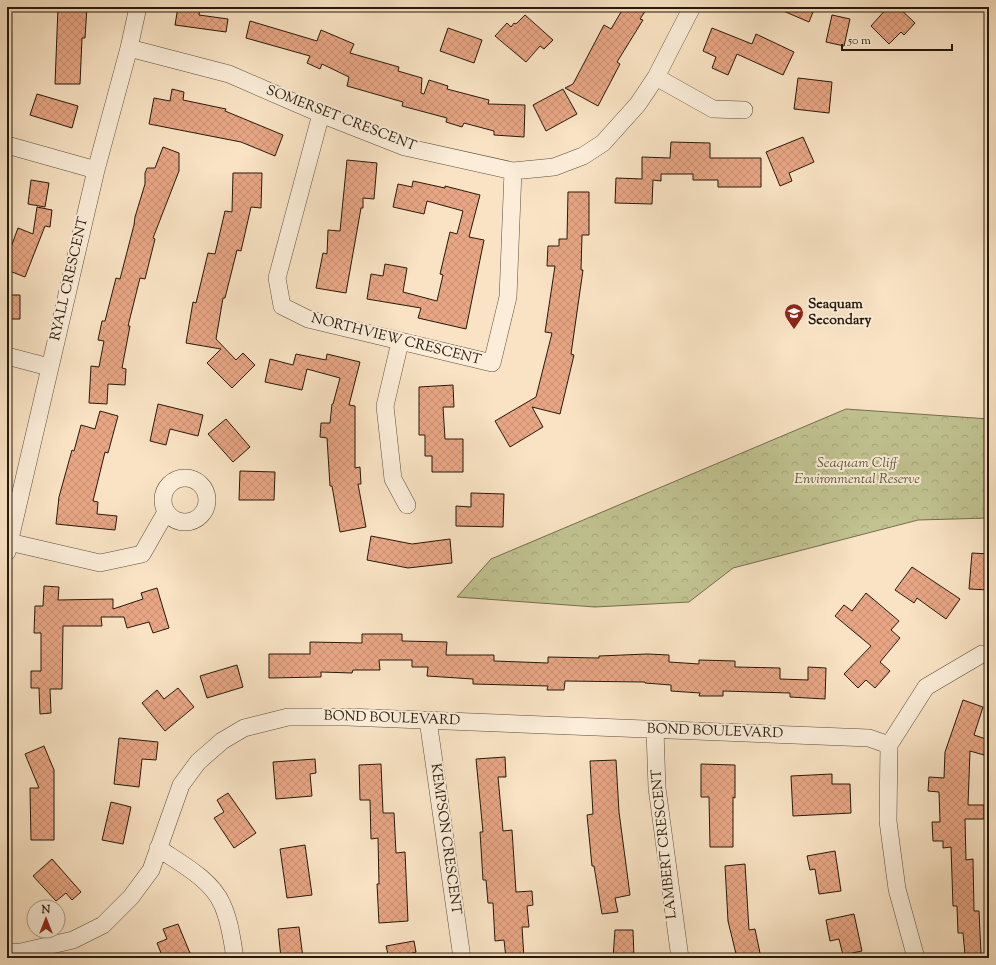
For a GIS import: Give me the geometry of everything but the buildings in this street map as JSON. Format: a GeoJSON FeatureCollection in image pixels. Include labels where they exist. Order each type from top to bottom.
{"type":"FeatureCollection","features":[{"type":"Feature","properties":{"kind":"street","name":"RYALL CRESCENT"},"geometry":{"type":"LineString","coordinates":[[8,547],[96,170],[129,48],[138,7]]}},
{"type":"Feature","properties":{"kind":"street","name":"SOMERSET CRESCENT"},"geometry":{"type":"LineString","coordinates":[[129,48],[229,74],[321,114],[404,147],[513,171],[554,167],[583,156],[603,143],[638,104],[656,77],[692,7]]}},
{"type":"Feature","properties":{"kind":"street"},"geometry":{"type":"LineString","coordinates":[[656,77],[712,109],[744,110]]}},
{"type":"Feature","properties":{"kind":"street","name":"NORTHVIEW CRESCENT"},"geometry":{"type":"LineString","coordinates":[[321,114],[278,278],[282,306],[308,319],[492,363],[508,297],[513,171]]}},
{"type":"Feature","properties":{"kind":"street"},"geometry":{"type":"LineString","coordinates":[[7,145],[96,170]]}},
{"type":"Feature","properties":{"kind":"street"},"geometry":{"type":"LineString","coordinates":[[400,342],[385,406],[393,479],[407,505]]}},
{"type":"Feature","properties":{"kind":"street"},"geometry":{"type":"LineString","coordinates":[[7,356],[50,367]]}},
{"type":"Feature","properties":{"kind":"street"},"geometry":{"type":"LineString","coordinates":[[8,547],[100,563],[142,554],[166,512]]}},
{"type":"Feature","properties":{"kind":"street"},"geometry":{"type":"LineString","coordinates":[[916,958],[897,889],[888,821],[889,745],[926,687],[982,654]]}},
{"type":"Feature","properties":{"kind":"street","name":"BOND BOULEVARD"},"geometry":{"type":"LineString","coordinates":[[7,953],[21,952],[73,940],[103,925],[131,897],[151,870],[181,785],[198,762],[222,741],[244,728],[288,717],[428,720],[869,738],[889,745]]}},
{"type":"Feature","properties":{"kind":"street","name":"KEMPSON CRESCENT"},"geometry":{"type":"LineString","coordinates":[[428,720],[462,958]]}},
{"type":"Feature","properties":{"kind":"street","name":"LAMBERT CRESCENT"},"geometry":{"type":"LineString","coordinates":[[655,730],[657,788],[680,958]]}},
{"type":"Feature","properties":{"kind":"street"},"geometry":{"type":"LineString","coordinates":[[158,848],[207,883],[222,903],[230,927],[235,958]]}},
{"type":"Feature","properties":{"kind":"green space","name":"Seaquam Cliff Environmental Reserve"},"geometry":{"type":"Polygon","coordinates":[[[846,409],[989,419],[989,518],[918,520],[733,568],[689,602],[595,607],[457,597],[491,559],[846,409]]]}},
{"type":"Feature","properties":{"kind":"place","name":"Seaquam Secondary"},"geometry":{"type":"Point","coordinates":[794,330]}}]}
